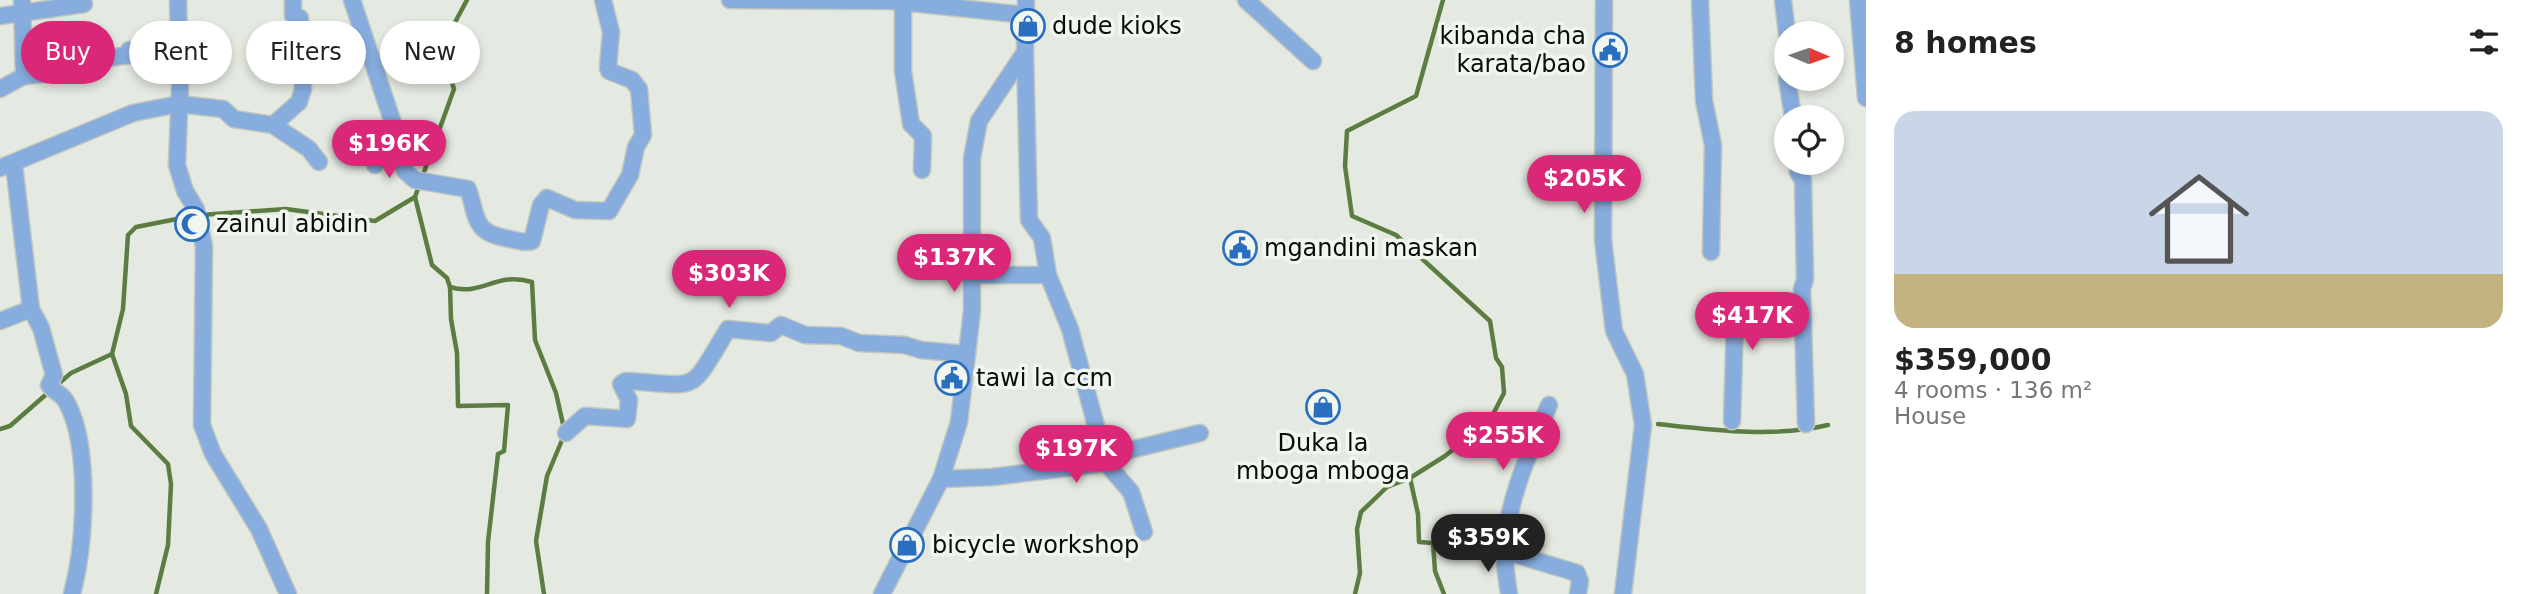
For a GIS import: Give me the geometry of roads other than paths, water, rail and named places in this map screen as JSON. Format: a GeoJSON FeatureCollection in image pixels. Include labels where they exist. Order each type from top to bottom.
{"type":"FeatureCollection","features":[{"type":"Feature","properties":{"kind":"street"},"geometry":{"type":"LineString","coordinates":[[178,0],[178,21]]}},
{"type":"Feature","properties":{"kind":"street"},"geometry":{"type":"LineString","coordinates":[[273,125],[299,102],[303,89],[300,18],[293,15],[293,0]]}},
{"type":"Feature","properties":{"kind":"street"},"geometry":{"type":"LineString","coordinates":[[352,0],[393,123],[405,171],[421,181],[468,189],[472,213],[483,230],[500,237],[527,242],[532,241],[541,205],[547,198],[575,210],[609,211],[630,175],[636,147],[643,135],[639,89],[632,80],[609,71],[608,68],[611,32],[603,0]]}},
{"type":"Feature","properties":{"kind":"street"},"geometry":{"type":"LineString","coordinates":[[730,0],[956,3],[1026,7],[1029,220],[1042,238],[1048,275],[1070,329],[1106,463],[1131,492],[1144,532]]}},
{"type":"Feature","properties":{"kind":"street"},"geometry":{"type":"LineString","coordinates":[[1246,0],[1313,61]]}},
{"type":"Feature","properties":{"kind":"street"},"geometry":{"type":"LineString","coordinates":[[1604,0],[1602,240],[1614,331],[1635,374],[1643,425],[1623,594]]}},
{"type":"Feature","properties":{"kind":"street"},"geometry":{"type":"LineString","coordinates":[[1700,0],[1704,101],[1713,145],[1711,252]]}},
{"type":"Feature","properties":{"kind":"street"},"geometry":{"type":"LineString","coordinates":[[1783,0],[1785,21]]}},
{"type":"Feature","properties":{"kind":"street"},"geometry":{"type":"LineString","coordinates":[[1858,0],[1866,98]]}},
{"type":"Feature","properties":{"kind":"street"},"geometry":{"type":"LineString","coordinates":[[903,2],[903,71],[911,124],[923,136],[922,170]]}},
{"type":"Feature","properties":{"kind":"street"},"geometry":{"type":"LineString","coordinates":[[0,16],[22,7],[84,4]]}},
{"type":"Feature","properties":{"kind":"street"},"geometry":{"type":"LineString","coordinates":[[881,594],[941,479],[959,422],[973,275],[972,158],[979,121],[1026,52]]}},
{"type":"Feature","properties":{"kind":"street"},"geometry":{"type":"LineString","coordinates":[[0,89],[21,78]]}},
{"type":"Feature","properties":{"kind":"street"},"geometry":{"type":"LineString","coordinates":[[179,84],[177,165],[185,191],[198,216],[204,246],[202,425],[218,463],[259,529],[288,594]]}},
{"type":"Feature","properties":{"kind":"street"},"geometry":{"type":"LineString","coordinates":[[72,594],[83,535],[79,453],[68,403],[61,394],[52,389],[54,375],[41,328],[31,309],[7,166],[134,113],[179,104],[223,109],[234,119],[273,125],[309,149],[319,162]]}},
{"type":"Feature","properties":{"kind":"street"},"geometry":{"type":"LineString","coordinates":[[375,165],[375,153],[398,150]]}},
{"type":"Feature","properties":{"kind":"street"},"geometry":{"type":"LineString","coordinates":[[1800,175],[1803,180],[1802,312],[1806,424]]}},
{"type":"Feature","properties":{"kind":"street"},"geometry":{"type":"LineString","coordinates":[[973,275],[1048,275]]}},
{"type":"Feature","properties":{"kind":"street"},"geometry":{"type":"LineString","coordinates":[[0,321],[31,309]]}},
{"type":"Feature","properties":{"kind":"street"},"geometry":{"type":"LineString","coordinates":[[1732,421],[1735,320],[1802,312]]}},
{"type":"Feature","properties":{"kind":"street"},"geometry":{"type":"LineString","coordinates":[[566,433],[585,416],[627,419],[629,400],[621,384],[626,381],[673,386],[691,383],[705,370],[728,329],[771,333],[780,325],[805,335],[841,336],[859,343],[905,345],[920,350],[967,354]]}},
{"type":"Feature","properties":{"kind":"street"},"geometry":{"type":"LineString","coordinates":[[1509,594],[1504,551],[1507,526],[1523,468],[1549,405]]}},
{"type":"Feature","properties":{"kind":"street"},"geometry":{"type":"LineString","coordinates":[[941,479],[993,477],[1106,463],[1130,450],[1200,433]]}},
{"type":"Feature","properties":{"kind":"street"},"geometry":{"type":"LineString","coordinates":[[1504,551],[1577,573],[1580,581],[1578,594]]}},
{"type":"Feature","properties":{"kind":"waterway"},"geometry":{"type":"LineString","coordinates":[[201,215],[286,209],[375,221],[415,197],[454,89],[443,55],[445,41],[467,0]]}},
{"type":"Feature","properties":{"kind":"waterway"},"geometry":{"type":"LineString","coordinates":[[1355,594],[1360,573],[1357,529],[1361,512],[1387,487],[1410,478],[1445,456],[1490,420],[1504,393],[1502,367],[1496,358],[1490,321],[1396,235],[1352,216],[1345,166],[1347,131],[1416,96],[1443,0]]}},
{"type":"Feature","properties":{"kind":"waterway"},"geometry":{"type":"LineString","coordinates":[[415,197],[432,265],[447,278],[450,287],[451,319],[457,353],[458,406],[508,405],[504,451],[498,454],[488,542],[487,594]]}},
{"type":"Feature","properties":{"kind":"waterway"},"geometry":{"type":"LineString","coordinates":[[57,385],[71,373],[112,354],[123,309],[128,235],[136,227],[192,216]]}},
{"type":"Feature","properties":{"kind":"waterway"},"geometry":{"type":"LineString","coordinates":[[450,287],[471,289],[499,281],[519,279],[532,282],[535,340],[556,393],[565,433],[547,476],[536,541],[544,594]]}},
{"type":"Feature","properties":{"kind":"waterway"},"geometry":{"type":"LineString","coordinates":[[112,354],[126,394],[131,426],[168,464],[171,484],[168,545],[156,594]]}},
{"type":"Feature","properties":{"kind":"waterway"},"geometry":{"type":"LineString","coordinates":[[0,429],[10,426],[50,391]]}},
{"type":"Feature","properties":{"kind":"waterway"},"geometry":{"type":"LineString","coordinates":[[1658,424],[1765,432],[1828,425]]}},
{"type":"Feature","properties":{"kind":"waterway"},"geometry":{"type":"LineString","coordinates":[[1410,478],[1418,514],[1419,542],[1433,543],[1435,571],[1444,594]]}},
{"type":"Feature","properties":{"kind":"place","name":"dude kioks"},"geometry":{"type":"Point","coordinates":[1028,26]}},
{"type":"Feature","properties":{"kind":"place","name":"kibanda cha karata/bao"},"geometry":{"type":"Point","coordinates":[1610,50]}},
{"type":"Feature","properties":{"kind":"place","name":"zainul abidin"},"geometry":{"type":"Point","coordinates":[192,224]}},
{"type":"Feature","properties":{"kind":"place","name":"mgandini maskan"},"geometry":{"type":"Point","coordinates":[1240,248]}},
{"type":"Feature","properties":{"kind":"place","name":"tawi la ccm"},"geometry":{"type":"Point","coordinates":[952,378]}},
{"type":"Feature","properties":{"kind":"place","name":"Duka la mboga mboga"},"geometry":{"type":"Point","coordinates":[1323,407]}},
{"type":"Feature","properties":{"kind":"place","name":"bicycle workshop"},"geometry":{"type":"Point","coordinates":[907,545]}}]}
